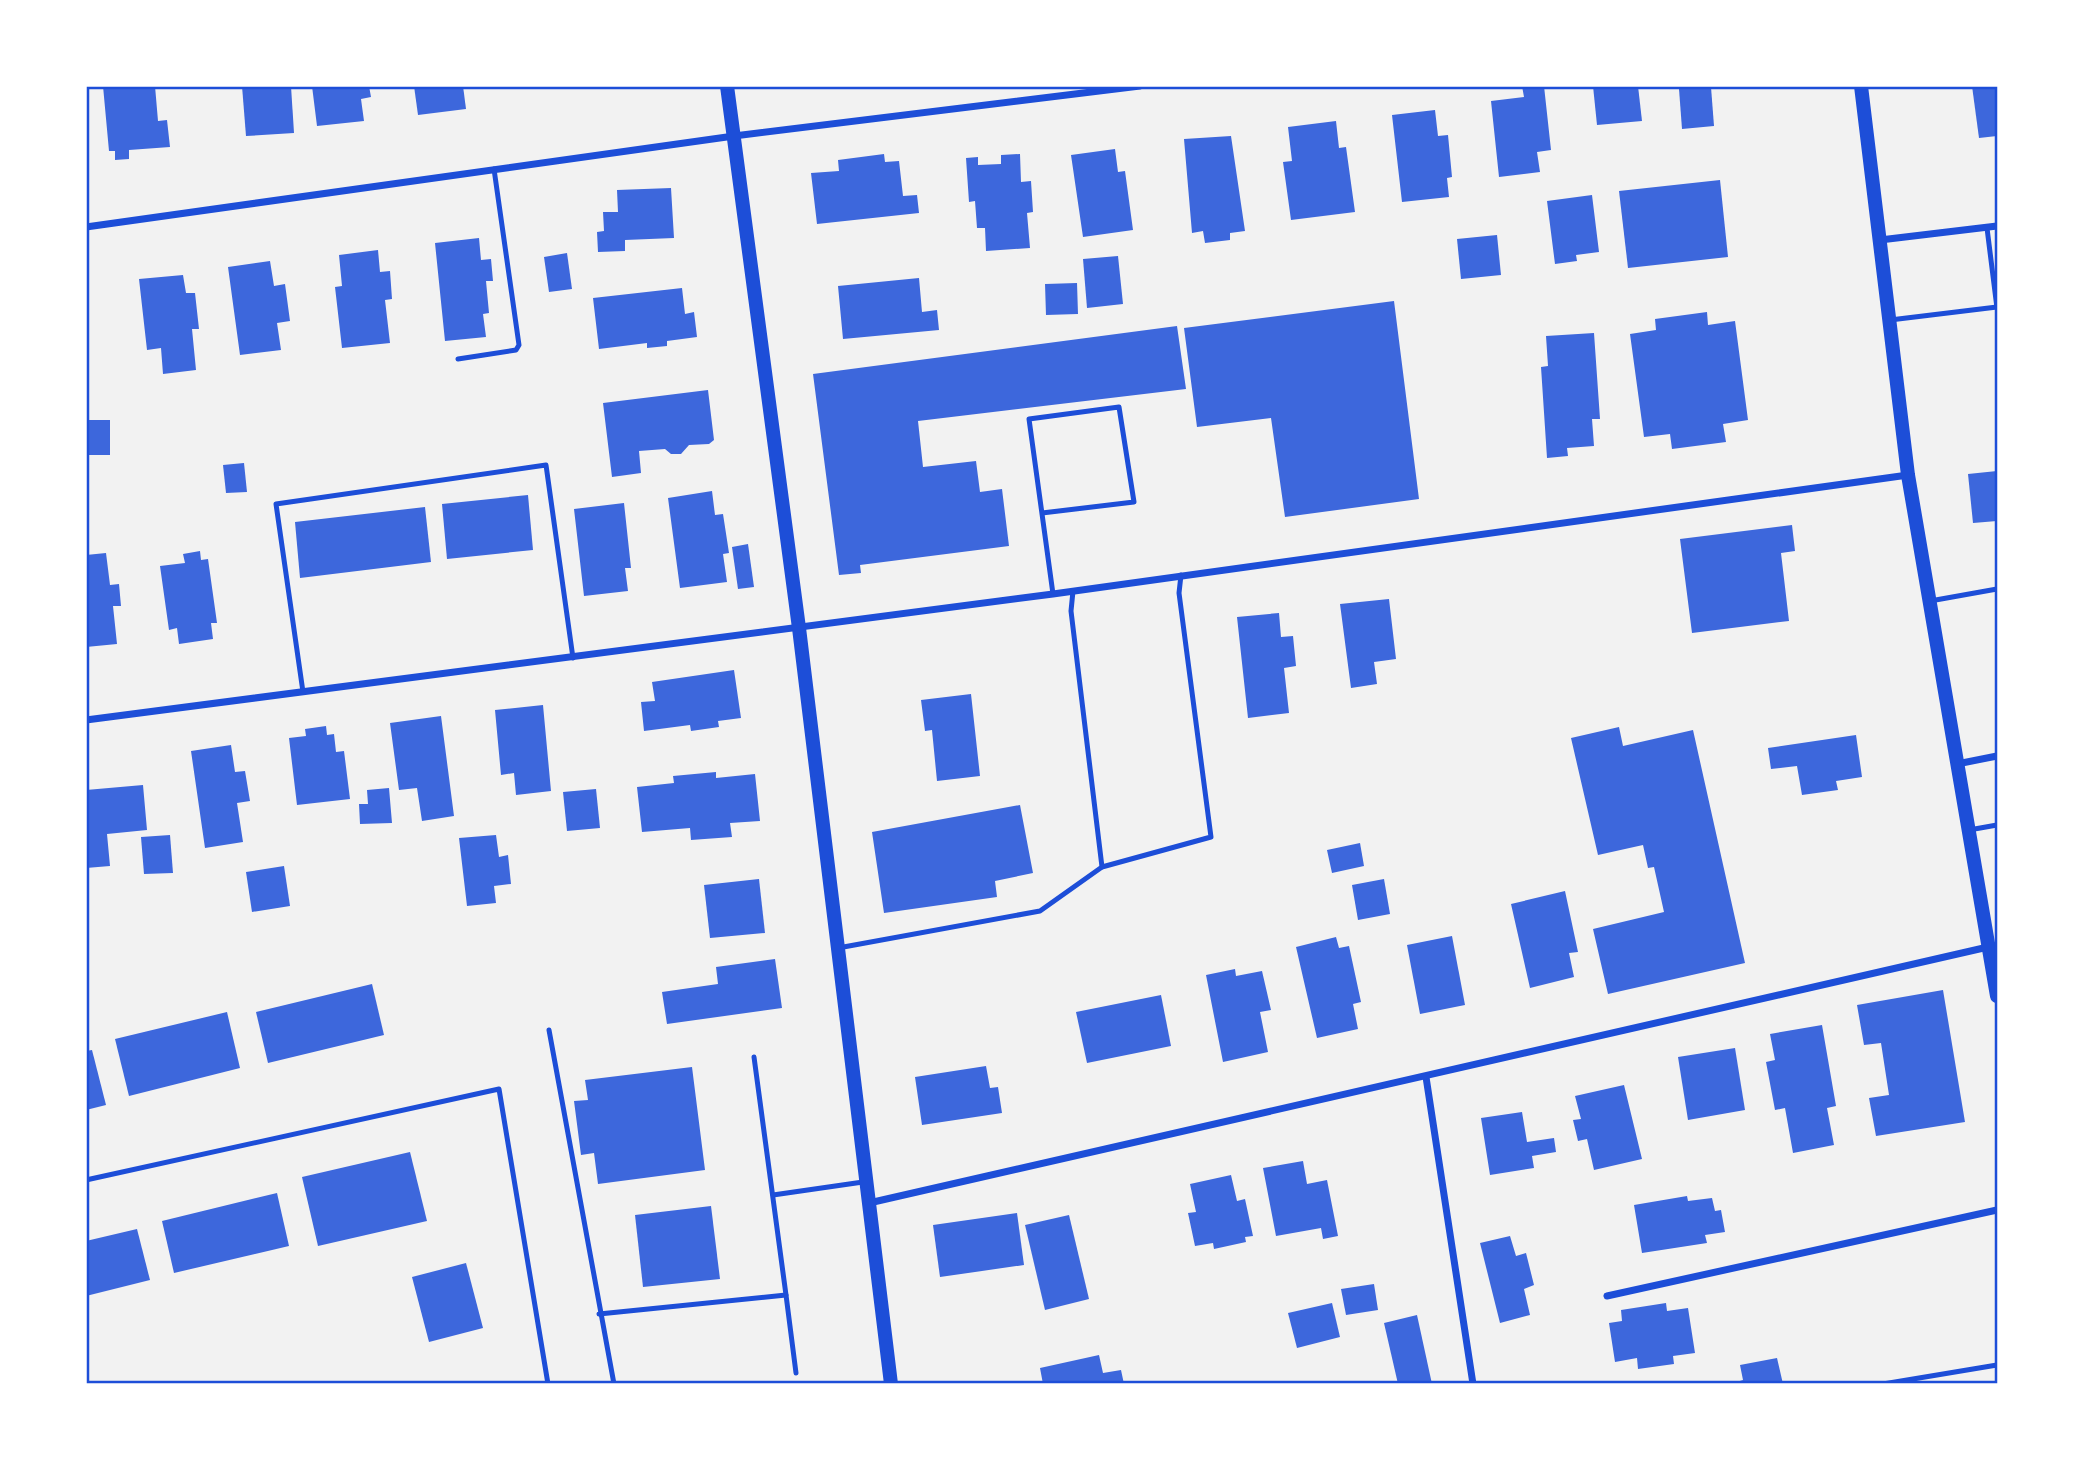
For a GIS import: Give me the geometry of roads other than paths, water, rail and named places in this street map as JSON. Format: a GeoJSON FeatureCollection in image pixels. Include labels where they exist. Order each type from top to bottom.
{"type":"FeatureCollection","features":[{"type":"Feature","properties":{"kind":"main road"},"geometry":{"type":"LineString","coordinates":[[727,86],[799,628],[891,1384]]}},
{"type":"Feature","properties":{"kind":"main road"},"geometry":{"type":"LineString","coordinates":[[1861,86],[1908,475],[1997,996]]}},
{"type":"Feature","properties":{"kind":"street"},"geometry":{"type":"LineString","coordinates":[[86,227],[734,136],[1140,86]]}},
{"type":"Feature","properties":{"kind":"street"},"geometry":{"type":"LineString","coordinates":[[1880,240],[1997,226]]}},
{"type":"Feature","properties":{"kind":"street"},"geometry":{"type":"LineString","coordinates":[[86,720],[1053,594],[1908,475]]}},
{"type":"Feature","properties":{"kind":"street"},"geometry":{"type":"LineString","coordinates":[[1957,764],[1997,756]]}},
{"type":"Feature","properties":{"kind":"street"},"geometry":{"type":"LineString","coordinates":[[869,1203],[1989,947]]}},
{"type":"Feature","properties":{"kind":"street"},"geometry":{"type":"LineString","coordinates":[[1426,1077],[1473,1384]]}},
{"type":"Feature","properties":{"kind":"street"},"geometry":{"type":"LineString","coordinates":[[1607,1296],[1997,1210]]}},
{"type":"Feature","properties":{"kind":"lane"},"geometry":{"type":"LineString","coordinates":[[458,359],[516,350],[519,345],[494,169]]}},
{"type":"Feature","properties":{"kind":"lane"},"geometry":{"type":"LineString","coordinates":[[1890,320],[1997,308],[1987,228]]}},
{"type":"Feature","properties":{"kind":"lane"},"geometry":{"type":"LineString","coordinates":[[1042,513],[1134,502],[1119,407],[1029,419],[1053,594]]}},
{"type":"Feature","properties":{"kind":"lane"},"geometry":{"type":"LineString","coordinates":[[303,692],[275,504],[546,465],[573,657]]}},
{"type":"Feature","properties":{"kind":"lane"},"geometry":{"type":"LineString","coordinates":[[838,948],[1040,911],[1102,867],[1211,836],[1179,593],[1181,575]]}},
{"type":"Feature","properties":{"kind":"lane"},"geometry":{"type":"LineString","coordinates":[[1930,601],[1997,589]]}},
{"type":"Feature","properties":{"kind":"lane"},"geometry":{"type":"LineString","coordinates":[[1073,590],[1071,611],[1102,867]]}},
{"type":"Feature","properties":{"kind":"lane"},"geometry":{"type":"LineString","coordinates":[[1969,830],[1997,825]]}},
{"type":"Feature","properties":{"kind":"lane"},"geometry":{"type":"LineString","coordinates":[[549,1030],[599,1314],[614,1384]]}},
{"type":"Feature","properties":{"kind":"lane"},"geometry":{"type":"LineString","coordinates":[[754,1057],[796,1373]]}},
{"type":"Feature","properties":{"kind":"lane"},"geometry":{"type":"LineString","coordinates":[[86,1180],[499,1089],[548,1384]]}},
{"type":"Feature","properties":{"kind":"lane"},"geometry":{"type":"LineString","coordinates":[[773,1195],[866,1181]]}},
{"type":"Feature","properties":{"kind":"lane"},"geometry":{"type":"LineString","coordinates":[[599,1314],[786,1295]]}},
{"type":"Feature","properties":{"kind":"lane"},"geometry":{"type":"LineString","coordinates":[[1883,1384],[1997,1365]]}}]}
